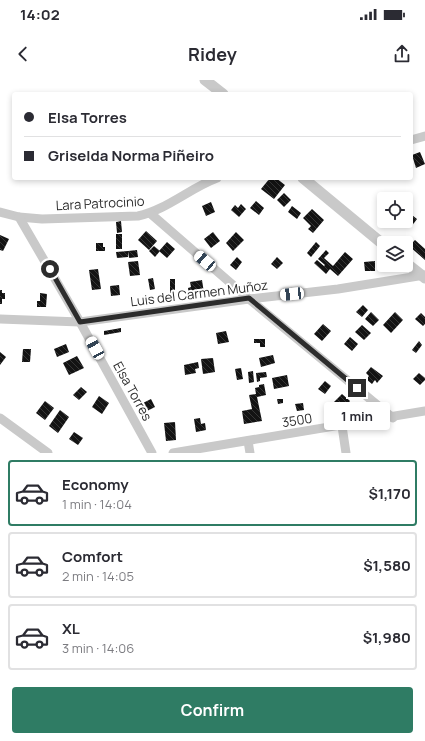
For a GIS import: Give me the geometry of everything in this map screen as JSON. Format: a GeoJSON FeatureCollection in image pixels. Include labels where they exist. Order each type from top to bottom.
{"type":"FeatureCollection","features":[{"type":"Feature","properties":{"kind":"street"},"geometry":{"type":"LineString","coordinates":[[205,80],[220,92]]}},
{"type":"Feature","properties":{"kind":"street"},"geometry":{"type":"LineString","coordinates":[[413,139],[425,136]]}},
{"type":"Feature","properties":{"kind":"street","name":"Lara Patrocinio"},"geometry":{"type":"LineString","coordinates":[[0,212],[18,217],[42,219],[138,216],[150,214],[213,180]]}},
{"type":"Feature","properties":{"kind":"street"},"geometry":{"type":"LineString","coordinates":[[305,180],[377,239]]}},
{"type":"Feature","properties":{"kind":"street"},"geometry":{"type":"LineString","coordinates":[[150,214],[393,418]]}},
{"type":"Feature","properties":{"kind":"street","name":"Elsa Torres"},"geometry":{"type":"LineString","coordinates":[[18,217],[80,322],[152,453]]}},
{"type":"Feature","properties":{"kind":"street"},"geometry":{"type":"LineString","coordinates":[[413,268],[424,276]]}},
{"type":"Feature","properties":{"kind":"street","name":"Luis del Carmen Muñoz"},"geometry":{"type":"LineString","coordinates":[[0,319],[80,322],[249,298],[338,289],[424,276]]}},
{"type":"Feature","properties":{"kind":"street","name":"3500"},"geometry":{"type":"LineString","coordinates":[[173,453],[393,418],[425,411]]}},
{"type":"Feature","properties":{"kind":"street"},"geometry":{"type":"LineString","coordinates":[[0,418],[48,453]]}},
{"type":"Feature","properties":{"kind":"street"},"geometry":{"type":"LineString","coordinates":[[342,426],[346,453]]}},
{"type":"Feature","properties":{"kind":"street"},"geometry":{"type":"LineString","coordinates":[[248,441],[250,453]]}},
{"type":"Feature","properties":{"kind":"building"},"geometry":{"type":"Polygon","coordinates":[[[420,152],[425,164],[416,168],[413,155],[420,152]]]}},
{"type":"Feature","properties":{"kind":"building"},"geometry":{"type":"Polygon","coordinates":[[[268,180],[279,180],[285,185],[274,199],[261,189],[268,180]]]}},
{"type":"Feature","properties":{"kind":"building"},"geometry":{"type":"Polygon","coordinates":[[[284,193],[291,200],[284,207],[277,200],[284,193]]]}},
{"type":"Feature","properties":{"kind":"building"},"geometry":{"type":"Polygon","coordinates":[[[256,201],[264,208],[259,215],[250,208],[256,201]]]}},
{"type":"Feature","properties":{"kind":"building"},"geometry":{"type":"Polygon","coordinates":[[[211,202],[215,212],[206,216],[202,206],[211,202]]]}},
{"type":"Feature","properties":{"kind":"building"},"geometry":{"type":"Polygon","coordinates":[[[241,204],[246,209],[239,217],[231,210],[235,205],[238,208],[241,204]]]}},
{"type":"Feature","properties":{"kind":"building"},"geometry":{"type":"Polygon","coordinates":[[[292,206],[301,213],[297,219],[288,212],[292,206]]]}},
{"type":"Feature","properties":{"kind":"building"},"geometry":{"type":"Polygon","coordinates":[[[312,209],[324,220],[313,233],[308,229],[311,226],[303,218],[312,209]]]}},
{"type":"Feature","properties":{"kind":"building"},"geometry":{"type":"Polygon","coordinates":[[[413,216],[417,219],[413,224],[413,216]]]}},
{"type":"Feature","properties":{"kind":"building"},"geometry":{"type":"Polygon","coordinates":[[[121,221],[122,232],[117,233],[116,222],[121,221]]]}},
{"type":"Feature","properties":{"kind":"building"},"geometry":{"type":"Polygon","coordinates":[[[146,231],[157,241],[149,250],[138,240],[146,231]]]}},
{"type":"Feature","properties":{"kind":"building"},"geometry":{"type":"Polygon","coordinates":[[[213,232],[220,241],[211,248],[204,239],[213,232]]]}},
{"type":"Feature","properties":{"kind":"building"},"geometry":{"type":"Polygon","coordinates":[[[236,232],[244,240],[233,251],[226,243],[236,232]]]}},
{"type":"Feature","properties":{"kind":"building"},"geometry":{"type":"Polygon","coordinates":[[[116,234],[122,234],[122,249],[116,249],[116,234]]]}},
{"type":"Feature","properties":{"kind":"building"},"geometry":{"type":"Polygon","coordinates":[[[0,235],[9,239],[3,251],[0,250],[0,235]]]}},
{"type":"Feature","properties":{"kind":"building"},"geometry":{"type":"Polygon","coordinates":[[[415,240],[425,249],[425,260],[413,250],[413,242],[415,240]]]}},
{"type":"Feature","properties":{"kind":"building"},"geometry":{"type":"Polygon","coordinates":[[[167,242],[175,249],[167,258],[159,251],[167,242]]]}},
{"type":"Feature","properties":{"kind":"building"},"geometry":{"type":"Polygon","coordinates":[[[316,242],[320,246],[311,257],[307,253],[316,242]]]}},
{"type":"Feature","properties":{"kind":"building"},"geometry":{"type":"Polygon","coordinates":[[[96,243],[103,243],[105,251],[96,251],[96,243]]]}},
{"type":"Feature","properties":{"kind":"building"},"geometry":{"type":"Polygon","coordinates":[[[154,246],[160,251],[155,257],[149,251],[154,246]]]}},
{"type":"Feature","properties":{"kind":"building"},"geometry":{"type":"Polygon","coordinates":[[[137,250],[138,257],[129,258],[128,251],[137,250]]]}},
{"type":"Feature","properties":{"kind":"building"},"geometry":{"type":"Polygon","coordinates":[[[326,250],[329,253],[324,258],[333,266],[345,252],[353,259],[338,276],[330,269],[326,274],[314,263],[317,260],[324,266],[325,265],[318,259],[326,250]]]}},
{"type":"Feature","properties":{"kind":"building"},"geometry":{"type":"Polygon","coordinates":[[[128,251],[128,257],[117,258],[116,252],[128,251]]]}},
{"type":"Feature","properties":{"kind":"building"},"geometry":{"type":"Polygon","coordinates":[[[237,257],[242,262],[236,270],[230,265],[237,257]]]}},
{"type":"Feature","properties":{"kind":"building"},"geometry":{"type":"Polygon","coordinates":[[[277,257],[283,263],[277,269],[271,264],[277,257]]]}},
{"type":"Feature","properties":{"kind":"building"},"geometry":{"type":"Polygon","coordinates":[[[138,261],[140,275],[130,276],[128,262],[138,261]]]}},
{"type":"Feature","properties":{"kind":"building"},"geometry":{"type":"Polygon","coordinates":[[[375,261],[375,271],[365,271],[364,262],[375,261]]]}},
{"type":"Feature","properties":{"kind":"building"},"geometry":{"type":"Polygon","coordinates":[[[98,269],[101,289],[92,290],[89,270],[98,269]]]}},
{"type":"Feature","properties":{"kind":"building"},"geometry":{"type":"Polygon","coordinates":[[[153,278],[155,289],[150,290],[148,279],[153,278]]]}},
{"type":"Feature","properties":{"kind":"building"},"geometry":{"type":"Polygon","coordinates":[[[170,279],[175,279],[175,293],[170,293],[170,279]]]}},
{"type":"Feature","properties":{"kind":"building"},"geometry":{"type":"Polygon","coordinates":[[[202,280],[204,293],[189,295],[188,288],[191,287],[190,282],[202,280]]]}},
{"type":"Feature","properties":{"kind":"building"},"geometry":{"type":"Polygon","coordinates":[[[119,285],[120,295],[111,296],[110,286],[119,285]]]}},
{"type":"Feature","properties":{"kind":"building"},"geometry":{"type":"Polygon","coordinates":[[[0,290],[2,290],[2,293],[5,293],[5,299],[2,299],[2,304],[0,304],[0,290]]]}},
{"type":"Feature","properties":{"kind":"building"},"geometry":{"type":"Polygon","coordinates":[[[40,293],[47,294],[46,307],[37,307],[37,301],[40,301],[40,293]]]}},
{"type":"Feature","properties":{"kind":"building"},"geometry":{"type":"Polygon","coordinates":[[[363,305],[368,310],[362,317],[356,312],[363,305]]]}},
{"type":"Feature","properties":{"kind":"building"},"geometry":{"type":"Polygon","coordinates":[[[371,312],[379,320],[373,326],[365,319],[371,312]]]}},
{"type":"Feature","properties":{"kind":"building"},"geometry":{"type":"Polygon","coordinates":[[[395,312],[403,320],[391,333],[383,325],[395,312]]]}},
{"type":"Feature","properties":{"kind":"building"},"geometry":{"type":"Polygon","coordinates":[[[421,313],[425,317],[425,324],[423,326],[415,319],[421,313]]]}},
{"type":"Feature","properties":{"kind":"building"},"geometry":{"type":"Polygon","coordinates":[[[323,324],[331,331],[322,341],[314,334],[323,324]]]}},
{"type":"Feature","properties":{"kind":"building"},"geometry":{"type":"Polygon","coordinates":[[[362,325],[371,333],[364,340],[355,332],[362,325]]]}},
{"type":"Feature","properties":{"kind":"building"},"geometry":{"type":"Polygon","coordinates":[[[121,328],[121,332],[104,335],[104,331],[121,328]]]}},
{"type":"Feature","properties":{"kind":"building"},"geometry":{"type":"Polygon","coordinates":[[[226,331],[229,342],[218,344],[216,333],[226,331]]]}},
{"type":"Feature","properties":{"kind":"building"},"geometry":{"type":"Polygon","coordinates":[[[350,337],[358,344],[352,351],[344,344],[350,337]]]}},
{"type":"Feature","properties":{"kind":"building"},"geometry":{"type":"Polygon","coordinates":[[[254,339],[265,339],[265,347],[260,347],[260,343],[254,343],[254,339]]]}},
{"type":"Feature","properties":{"kind":"building"},"geometry":{"type":"Polygon","coordinates":[[[419,341],[422,345],[416,353],[412,350],[419,341]]]}},
{"type":"Feature","properties":{"kind":"building"},"geometry":{"type":"Polygon","coordinates":[[[66,344],[69,352],[57,357],[54,349],[66,344]]]}},
{"type":"Feature","properties":{"kind":"building"},"geometry":{"type":"Polygon","coordinates":[[[23,349],[31,349],[30,362],[22,362],[23,349]]]}},
{"type":"Feature","properties":{"kind":"building"},"geometry":{"type":"Polygon","coordinates":[[[0,352],[6,357],[0,365],[0,352]]]}},
{"type":"Feature","properties":{"kind":"building"},"geometry":{"type":"Polygon","coordinates":[[[273,355],[275,363],[261,367],[259,358],[273,355]]]}},
{"type":"Feature","properties":{"kind":"building"},"geometry":{"type":"Polygon","coordinates":[[[77,356],[84,368],[69,375],[63,363],[77,356]]]}},
{"type":"Feature","properties":{"kind":"building"},"geometry":{"type":"Polygon","coordinates":[[[213,358],[215,372],[203,374],[201,359],[213,358]]]}},
{"type":"Feature","properties":{"kind":"building"},"geometry":{"type":"Polygon","coordinates":[[[198,362],[199,368],[195,369],[196,373],[185,375],[184,365],[198,362]]]}},
{"type":"Feature","properties":{"kind":"building"},"geometry":{"type":"Polygon","coordinates":[[[371,367],[383,376],[377,383],[375,380],[372,384],[366,379],[369,376],[366,373],[371,367]]]}},
{"type":"Feature","properties":{"kind":"building"},"geometry":{"type":"Polygon","coordinates":[[[241,368],[243,379],[237,380],[235,369],[241,368]]]}},
{"type":"Feature","properties":{"kind":"building"},"geometry":{"type":"Polygon","coordinates":[[[253,371],[254,382],[249,383],[248,372],[253,371]]]}},
{"type":"Feature","properties":{"kind":"building"},"geometry":{"type":"Polygon","coordinates":[[[266,372],[267,377],[260,378],[260,381],[257,382],[256,373],[266,372]]]}},
{"type":"Feature","properties":{"kind":"building"},"geometry":{"type":"Polygon","coordinates":[[[419,373],[425,378],[420,385],[413,379],[419,373]]]}},
{"type":"Feature","properties":{"kind":"building"},"geometry":{"type":"Polygon","coordinates":[[[287,375],[289,386],[274,389],[272,378],[287,375]]]}},
{"type":"Feature","properties":{"kind":"building"},"geometry":{"type":"Polygon","coordinates":[[[325,381],[331,386],[325,394],[318,389],[325,381]]]}},
{"type":"Feature","properties":{"kind":"building"},"geometry":{"type":"Polygon","coordinates":[[[264,384],[266,395],[257,397],[262,421],[244,424],[242,411],[252,409],[249,395],[256,394],[255,388],[264,384]]]}},
{"type":"Feature","properties":{"kind":"building"},"geometry":{"type":"Polygon","coordinates":[[[81,387],[87,392],[79,400],[73,395],[81,387]]]}},
{"type":"Feature","properties":{"kind":"building"},"geometry":{"type":"Polygon","coordinates":[[[342,394],[350,401],[342,411],[333,403],[342,394]]]}},
{"type":"Feature","properties":{"kind":"building"},"geometry":{"type":"Polygon","coordinates":[[[99,396],[109,403],[102,414],[92,407],[99,396]]]}},
{"type":"Feature","properties":{"kind":"building"},"geometry":{"type":"Polygon","coordinates":[[[151,399],[155,407],[147,411],[143,403],[151,399]]]}},
{"type":"Feature","properties":{"kind":"building"},"geometry":{"type":"Polygon","coordinates":[[[277,399],[283,399],[283,403],[278,404],[277,399]]]}},
{"type":"Feature","properties":{"kind":"building"},"geometry":{"type":"Polygon","coordinates":[[[45,401],[54,408],[45,420],[36,413],[45,401]]]}},
{"type":"Feature","properties":{"kind":"building"},"geometry":{"type":"Polygon","coordinates":[[[303,403],[304,410],[297,411],[295,404],[303,403]]]}},
{"type":"Feature","properties":{"kind":"building"},"geometry":{"type":"Polygon","coordinates":[[[60,410],[69,417],[58,433],[49,426],[60,410]]]}},
{"type":"Feature","properties":{"kind":"building"},"geometry":{"type":"Polygon","coordinates":[[[200,418],[201,424],[205,423],[206,430],[196,432],[194,419],[200,418]]]}},
{"type":"Feature","properties":{"kind":"building"},"geometry":{"type":"Polygon","coordinates":[[[175,422],[176,440],[166,441],[164,423],[175,422]]]}},
{"type":"Feature","properties":{"kind":"building"},"geometry":{"type":"Polygon","coordinates":[[[74,432],[83,438],[78,445],[69,439],[74,432]]]}},
{"type":"Feature","properties":{"kind":"route"},"geometry":{"type":"LineString","coordinates":[[50,269],[80,322],[249,298],[357,388]]}}]}
